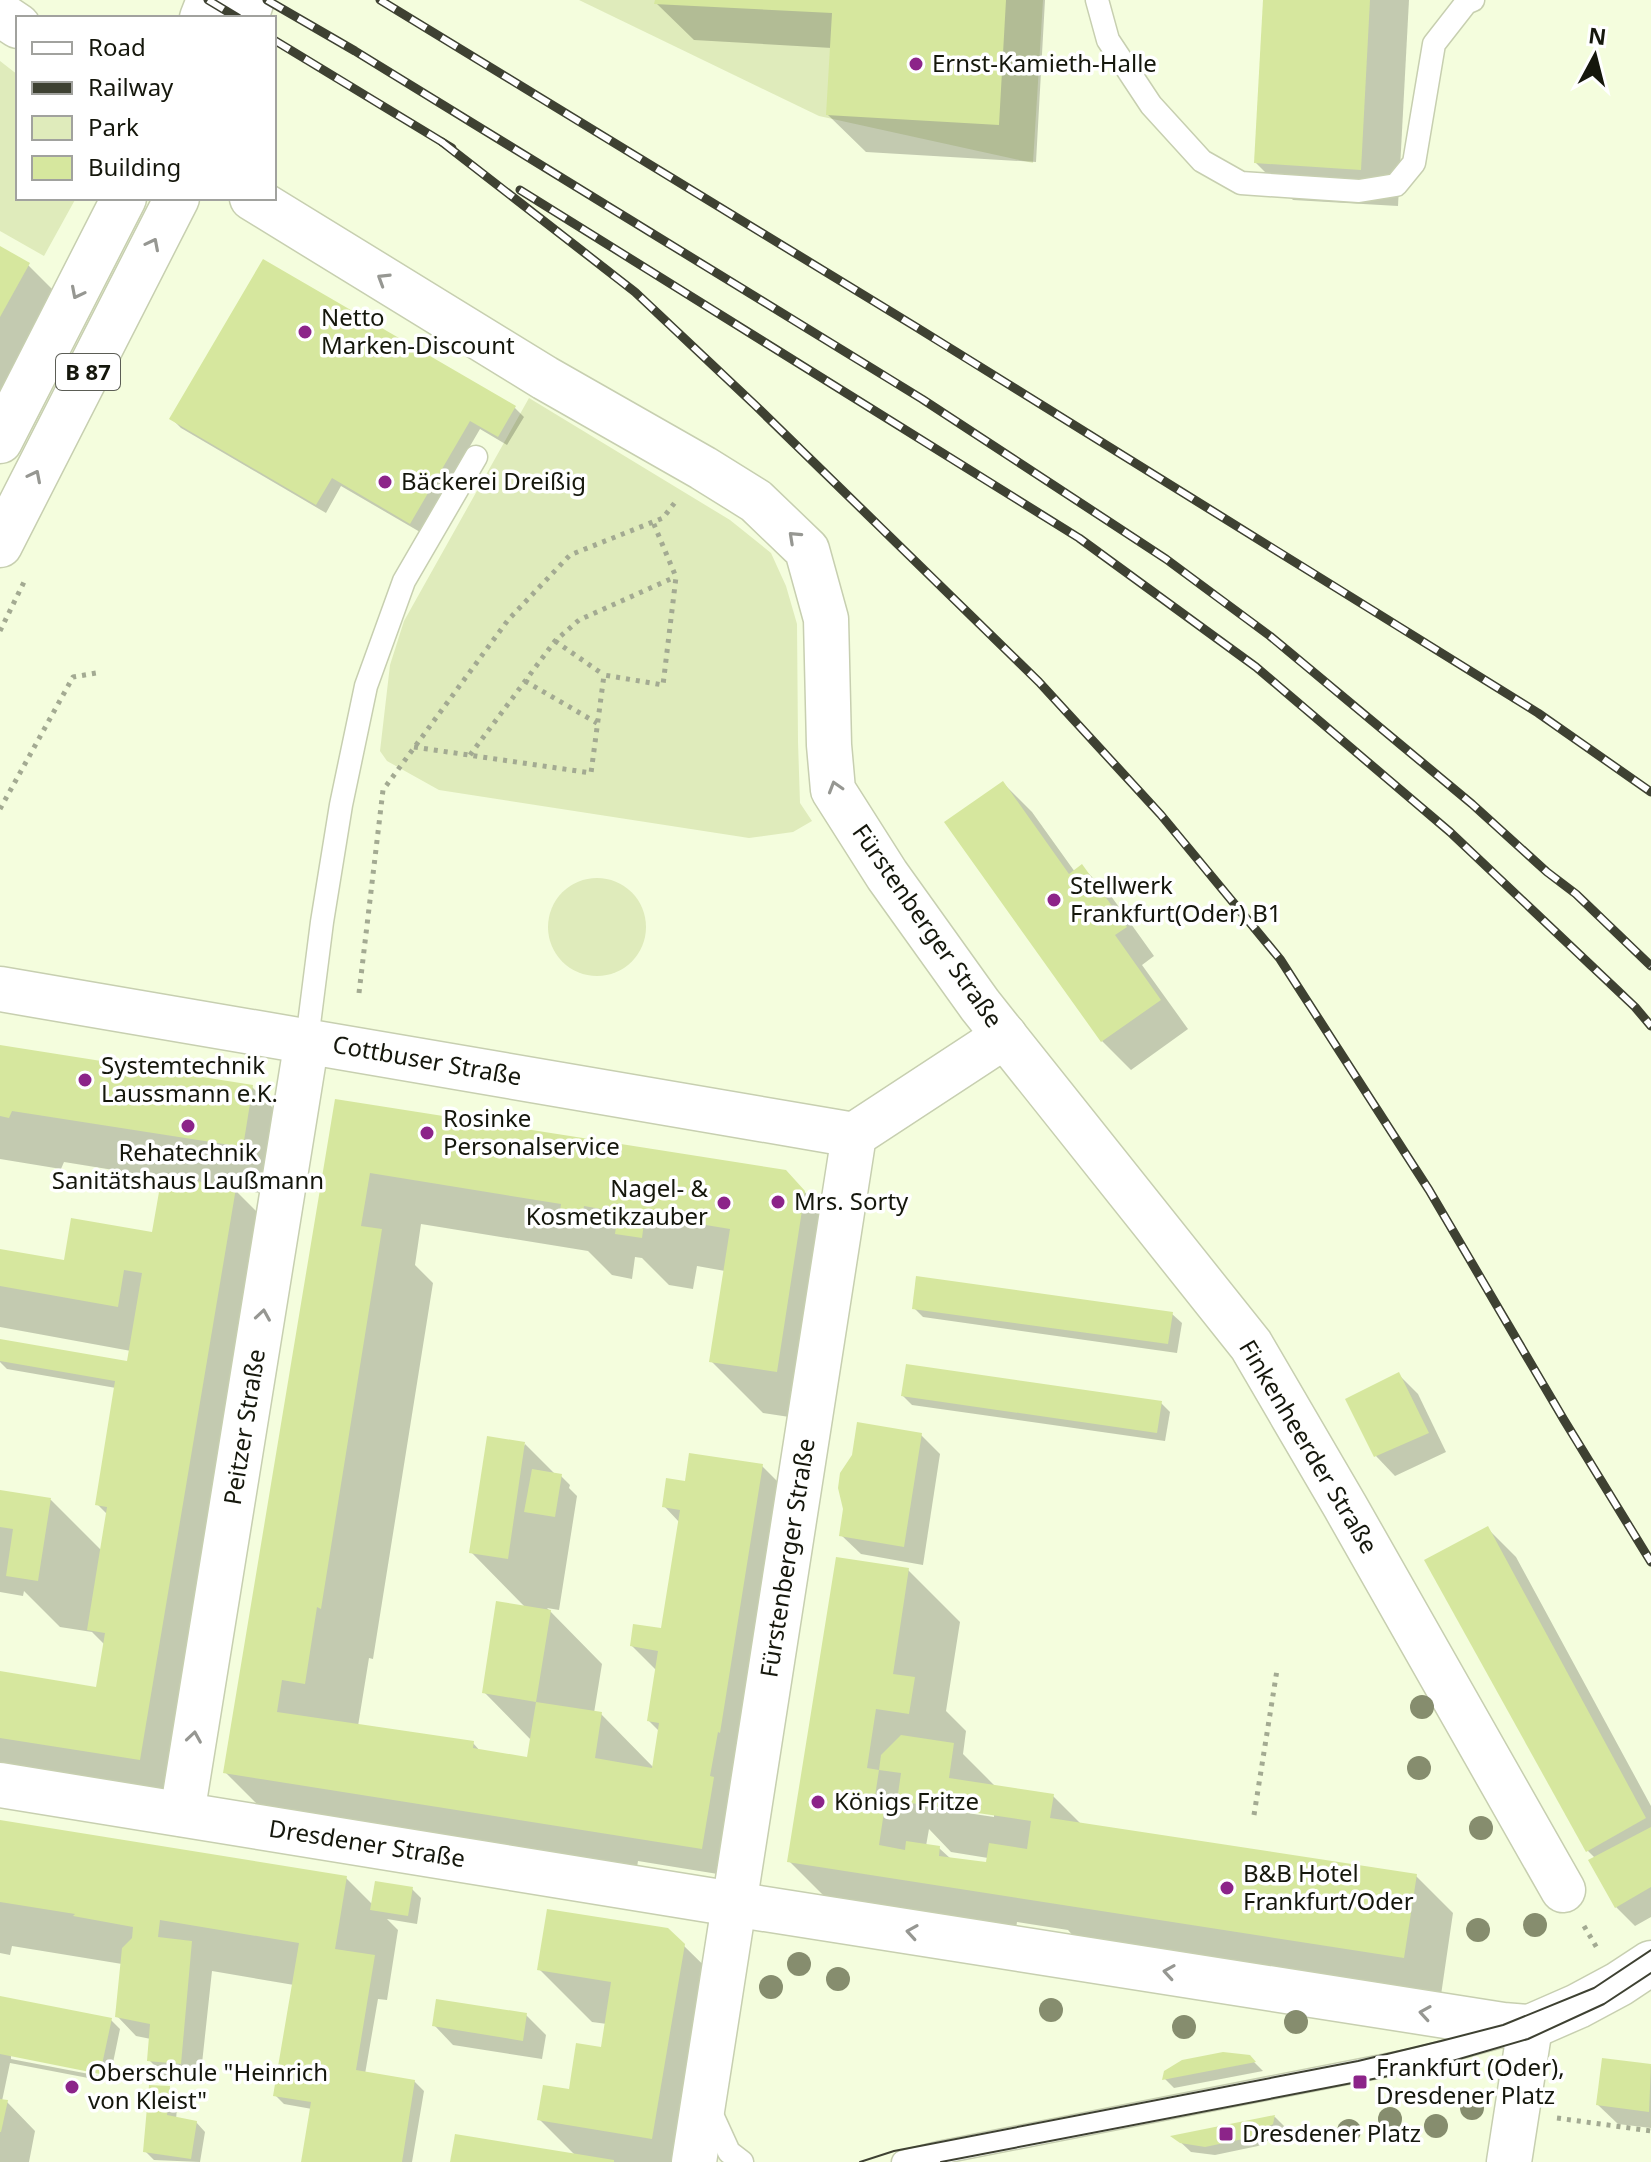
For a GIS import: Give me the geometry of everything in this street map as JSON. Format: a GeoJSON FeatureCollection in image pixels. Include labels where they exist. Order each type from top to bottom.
{"type":"FeatureCollection","features":[{"type":"Feature","properties":{"kind":"street","name":"B 87"},"geometry":{"type":"LineString","coordinates":[[0,441],[123,200]]}},
{"type":"Feature","properties":{"kind":"street","name":"B 87"},"geometry":{"type":"LineString","coordinates":[[0,545],[176,200]]}},
{"type":"Feature","properties":{"kind":"street","name":"Fürstenberger Straße"},"geometry":{"type":"LineString","coordinates":[[255,200],[545,378],[756,501],[807,550],[826,619],[833,790],[887,875],[1005,1036],[854,1135],[694,2162]]}},
{"type":"Feature","properties":{"kind":"street","name":"Cottbuser Straße"},"geometry":{"type":"LineString","coordinates":[[0,989],[854,1135]]}},
{"type":"Feature","properties":{"kind":"street","name":"Finkenheerder Straße"},"geometry":{"type":"LineString","coordinates":[[1005,1036],[1251,1345],[1563,1890]]}},
{"type":"Feature","properties":{"kind":"street","name":"Peitzer Straße"},"geometry":{"type":"LineString","coordinates":[[182,1814],[307,1040]]}},
{"type":"Feature","properties":{"kind":"street","name":"Dresdener Straße"},"geometry":{"type":"LineString","coordinates":[[0,1785],[733,1904]]}},
{"type":"Feature","properties":{"kind":"street"},"geometry":{"type":"LineString","coordinates":[[733,1904],[1530,2027],[1578,2006],[1651,1963]]}},
{"type":"Feature","properties":{"kind":"street"},"geometry":{"type":"LineString","coordinates":[[1509,2162],[1530,2027]]}},
{"type":"Feature","properties":{"kind":"lane"},"geometry":{"type":"LineString","coordinates":[[1097,0],[1108,40],[1151,105],[1202,161],[1241,183],[1359,191],[1396,185],[1414,163],[1434,44],[1466,3],[1473,0]]}},
{"type":"Feature","properties":{"kind":"lane"},"geometry":{"type":"LineString","coordinates":[[307,1040],[341,805],[366,686],[404,581],[476,457]]}},
{"type":"Feature","properties":{"kind":"lane"},"geometry":{"type":"LineString","coordinates":[[903,2162],[1418,2059],[1530,2027]]}},
{"type":"Feature","properties":{"kind":"lane"},"geometry":{"type":"LineString","coordinates":[[704,2097],[729,2152],[742,2162]]}},
{"type":"Feature","properties":{"kind":"path"},"geometry":{"type":"LineString","coordinates":[[359,993],[383,790],[508,620],[570,555],[663,518],[703,468]]}},
{"type":"Feature","properties":{"kind":"path"},"geometry":{"type":"LineString","coordinates":[[555,641],[604,675],[663,685],[676,577],[653,521]]}},
{"type":"Feature","properties":{"kind":"path"},"geometry":{"type":"LineString","coordinates":[[470,755],[555,641],[579,620],[676,577]]}},
{"type":"Feature","properties":{"kind":"path"},"geometry":{"type":"LineString","coordinates":[[0,809],[73,677],[96,673]]}},
{"type":"Feature","properties":{"kind":"path"},"geometry":{"type":"LineString","coordinates":[[414,747],[591,773],[604,675]]}},
{"type":"Feature","properties":{"kind":"path"},"geometry":{"type":"LineString","coordinates":[[525,681],[598,723]]}},
{"type":"Feature","properties":{"kind":"path"},"geometry":{"type":"LineString","coordinates":[[1254,1815],[1277,1670]]}},
{"type":"Feature","properties":{"kind":"path"},"geometry":{"type":"LineString","coordinates":[[1552,2118],[1651,2131]]}},
{"type":"Feature","properties":{"kind":"green space"},"geometry":{"type":"Polygon","coordinates":[[[579,0],[1043,0],[1033,163],[819,116],[579,0]]]}},
{"type":"Feature","properties":{"kind":"green space"},"geometry":{"type":"Polygon","coordinates":[[[0,61],[16,73],[16,200],[75,200],[44,256],[0,231],[0,61]]]}},
{"type":"Feature","properties":{"kind":"green space"},"geometry":{"type":"Polygon","coordinates":[[[529,398],[730,520],[771,553],[786,586],[797,624],[800,803],[812,821],[793,832],[749,838],[439,790],[387,761],[380,751],[390,665],[404,621],[529,398]]]}},
{"type":"Feature","properties":{"kind":"green space"},"geometry":{"type":"Polygon","coordinates":[[[597,878],[616,882],[631,893],[642,908],[646,927],[642,946],[631,961],[616,972],[597,976],[578,972],[563,961],[552,946],[548,927],[552,908],[563,893],[578,882],[597,878]]]}},
{"type":"Feature","properties":{"kind":"building","name":"Ernst-Kamieth-Halle"},"geometry":{"type":"Polygon","coordinates":[[[655,0],[1006,0],[999,125],[826,115],[832,13],[654,4],[655,0]]]}},
{"type":"Feature","properties":{"kind":"building"},"geometry":{"type":"Polygon","coordinates":[[[1263,0],[1370,0],[1361,170],[1254,163],[1263,0]]]}},
{"type":"Feature","properties":{"kind":"building"},"geometry":{"type":"Polygon","coordinates":[[[0,246],[30,263],[0,317],[0,246]]]}},
{"type":"Feature","properties":{"kind":"building","name":"Netto Marken-Discount"},"geometry":{"type":"Polygon","coordinates":[[[263,259],[516,406],[498,437],[470,421],[410,524],[332,478],[316,505],[169,419],[263,259]]]}},
{"type":"Feature","properties":{"kind":"building","name":"Stellwerk Frankfurt(Oder) B1"},"geometry":{"type":"Polygon","coordinates":[[[1003,781],[1069,874],[1082,864],[1127,927],[1115,935],[1161,1000],[1101,1042],[944,822],[1003,781]]]}},
{"type":"Feature","properties":{"kind":"building"},"geometry":{"type":"Polygon","coordinates":[[[0,1045],[253,1085],[243,1147],[12,1111],[9,1118],[0,1116],[0,1045]]]}},
{"type":"Feature","properties":{"kind":"building"},"geometry":{"type":"Polygon","coordinates":[[[335,1099],[786,1170],[805,1191],[777,1372],[709,1362],[730,1229],[645,1215],[642,1238],[615,1234],[618,1212],[584,1206],[581,1228],[558,1224],[561,1204],[370,1173],[361,1226],[382,1229],[321,1609],[317,1607],[305,1684],[282,1680],[277,1712],[474,1741],[473,1748],[527,1757],[536,1702],[602,1712],[595,1758],[652,1768],[659,1723],[647,1721],[658,1651],[630,1646],[633,1624],[661,1628],[680,1510],[662,1507],[666,1478],[685,1481],[689,1453],[763,1464],[720,1733],[710,1776],[714,1777],[702,1849],[223,1773],[335,1099]]]}},
{"type":"Feature","properties":{"kind":"building"},"geometry":{"type":"Polygon","coordinates":[[[162,1175],[236,1188],[140,1760],[0,1738],[0,1671],[96,1687],[105,1633],[87,1630],[107,1507],[95,1505],[115,1381],[0,1361],[0,1339],[127,1361],[142,1273],[124,1270],[118,1307],[0,1286],[0,1249],[64,1260],[71,1218],[152,1232],[162,1175]]]}},
{"type":"Feature","properties":{"kind":"building"},"geometry":{"type":"Polygon","coordinates":[[[916,1276],[1173,1312],[1168,1344],[912,1309],[916,1276]]]}},
{"type":"Feature","properties":{"kind":"building"},"geometry":{"type":"Polygon","coordinates":[[[906,1364],[1162,1401],[1157,1433],[901,1396],[906,1364]]]}},
{"type":"Feature","properties":{"kind":"building"},"geometry":{"type":"Polygon","coordinates":[[[1399,1372],[1429,1433],[1374,1457],[1345,1399],[1399,1372]]]}},
{"type":"Feature","properties":{"kind":"building"},"geometry":{"type":"Polygon","coordinates":[[[857,1422],[922,1433],[904,1547],[839,1536],[843,1509],[838,1488],[840,1473],[852,1455],[857,1422]]]}},
{"type":"Feature","properties":{"kind":"building"},"geometry":{"type":"Polygon","coordinates":[[[487,1436],[525,1442],[508,1559],[469,1553],[487,1436]]]}},
{"type":"Feature","properties":{"kind":"building"},"geometry":{"type":"Polygon","coordinates":[[[532,1469],[562,1474],[555,1517],[524,1512],[532,1469]]]}},
{"type":"Feature","properties":{"kind":"building"},"geometry":{"type":"Polygon","coordinates":[[[0,1490],[51,1498],[38,1581],[6,1576],[13,1529],[0,1527],[0,1490]]]}},
{"type":"Feature","properties":{"kind":"building"},"geometry":{"type":"Polygon","coordinates":[[[1488,1526],[1646,1818],[1586,1852],[1424,1560],[1488,1526]]]}},
{"type":"Feature","properties":{"kind":"building"},"geometry":{"type":"Polygon","coordinates":[[[836,1557],[909,1568],[893,1674],[915,1677],[909,1714],[876,1709],[867,1768],[879,1770],[881,1755],[901,1735],[954,1743],[949,1778],[1054,1794],[1050,1818],[1417,1874],[1404,1958],[787,1862],[836,1557]],[[879,1770],[874,1803],[885,1805],[879,1845],[905,1850],[906,1841],[940,1846],[939,1856],[986,1862],[989,1843],[1027,1849],[1031,1821],[897,1801],[901,1773],[879,1770]]]}},
{"type":"Feature","properties":{"kind":"building"},"geometry":{"type":"Polygon","coordinates":[[[496,1601],[551,1610],[536,1702],[482,1693],[496,1601]]]}},
{"type":"Feature","properties":{"kind":"building"},"geometry":{"type":"Polygon","coordinates":[[[0,1820],[347,1876],[335,1949],[375,1955],[356,2070],[415,2080],[402,2162],[301,2162],[311,2102],[273,2096],[299,1943],[160,1920],[158,1937],[192,1941],[181,2064],[147,2061],[150,2024],[115,2017],[122,1948],[132,1938],[133,1927],[0,1902],[0,1820]]]}},
{"type":"Feature","properties":{"kind":"building"},"geometry":{"type":"Polygon","coordinates":[[[1651,1827],[1651,1887],[1615,1908],[1588,1860],[1651,1827]]]}},
{"type":"Feature","properties":{"kind":"building"},"geometry":{"type":"Polygon","coordinates":[[[375,1881],[413,1887],[408,1916],[370,1910],[375,1881]]]}},
{"type":"Feature","properties":{"kind":"building"},"geometry":{"type":"Polygon","coordinates":[[[547,1909],[668,1928],[685,1944],[652,2139],[537,2120],[543,2085],[569,2089],[576,2043],[601,2047],[611,1982],[537,1970],[547,1909]]]}},
{"type":"Feature","properties":{"kind":"building"},"geometry":{"type":"Polygon","coordinates":[[[0,1996],[112,2018],[100,2074],[0,2054],[0,1996]]]}},
{"type":"Feature","properties":{"kind":"building"},"geometry":{"type":"Polygon","coordinates":[[[436,1999],[527,2013],[523,2041],[432,2026],[436,1999]]]}},
{"type":"Feature","properties":{"kind":"building"},"geometry":{"type":"Polygon","coordinates":[[[1223,2052],[1250,2055],[1256,2062],[1162,2080],[1164,2071],[1182,2060],[1223,2052]]]}},
{"type":"Feature","properties":{"kind":"building"},"geometry":{"type":"Polygon","coordinates":[[[1602,2058],[1651,2064],[1649,2112],[1596,2105],[1602,2058]]]}},
{"type":"Feature","properties":{"kind":"building"},"geometry":{"type":"Polygon","coordinates":[[[149,2085],[170,2086],[167,2115],[197,2121],[191,2159],[143,2152],[149,2085]]]}},
{"type":"Feature","properties":{"kind":"building"},"geometry":{"type":"Polygon","coordinates":[[[0,2099],[8,2100],[1,2132],[0,2132],[0,2099]]]}},
{"type":"Feature","properties":{"kind":"building"},"geometry":{"type":"Polygon","coordinates":[[[1275,2115],[1273,2124],[1248,2138],[1205,2147],[1180,2143],[1170,2136],[1275,2115]]]}},
{"type":"Feature","properties":{"kind":"building"},"geometry":{"type":"Polygon","coordinates":[[[455,2134],[614,2160],[614,2162],[450,2162],[455,2134]]]}},
{"type":"Feature","properties":{"kind":"tram line"},"geometry":{"type":"LineString","coordinates":[[860,2162],[894,2151],[1358,2061],[1503,2025],[1594,1988],[1651,1950]]}},
{"type":"Feature","properties":{"kind":"tram line"},"geometry":{"type":"LineString","coordinates":[[941,2162],[1425,2069],[1528,2039],[1604,2004],[1651,1973]]}},
{"type":"Feature","properties":{"kind":"railway"},"geometry":{"type":"LineString","coordinates":[[208,0],[235,16]]}},
{"type":"Feature","properties":{"kind":"railway"},"geometry":{"type":"LineString","coordinates":[[267,0],[922,399],[1166,559],[1270,636],[1472,804],[1576,894],[1651,966]]}},
{"type":"Feature","properties":{"kind":"railway"},"geometry":{"type":"LineString","coordinates":[[380,0],[916,327],[1538,713],[1651,792]]}},
{"type":"Feature","properties":{"kind":"railway"},"geometry":{"type":"LineString","coordinates":[[276,41],[452,148]]}},
{"type":"Feature","properties":{"kind":"railway"},"geometry":{"type":"LineString","coordinates":[[442,142],[635,292],[1039,682],[1161,815],[1280,959],[1429,1190],[1651,1562]]}},
{"type":"Feature","properties":{"kind":"railway"},"geometry":{"type":"LineString","coordinates":[[520,190],[1079,538],[1256,667],[1450,832],[1635,1007],[1651,1026]]}},
{"type":"Feature","properties":{"kind":"place","name":"Ernst-Kamieth-Halle"},"geometry":{"type":"Point","coordinates":[916,64]}},
{"type":"Feature","properties":{"kind":"place","name":"Netto Marken-Discount"},"geometry":{"type":"Point","coordinates":[305,332]}},
{"type":"Feature","properties":{"kind":"place","name":"Bäckerei Dreißig"},"geometry":{"type":"Point","coordinates":[385,482]}},
{"type":"Feature","properties":{"kind":"place","name":"Stellwerk Frankfurt(Oder) B1"},"geometry":{"type":"Point","coordinates":[1054,900]}},
{"type":"Feature","properties":{"kind":"place","name":"Systemtechnik Laussmann e.K."},"geometry":{"type":"Point","coordinates":[85,1080]}},
{"type":"Feature","properties":{"kind":"place","name":"Rehatechnik Sanitätshaus Laußmann"},"geometry":{"type":"Point","coordinates":[188,1126]}},
{"type":"Feature","properties":{"kind":"place","name":"Rosinke Personalservice"},"geometry":{"type":"Point","coordinates":[427,1133]}},
{"type":"Feature","properties":{"kind":"place","name":"Mrs. Sorty"},"geometry":{"type":"Point","coordinates":[778,1202]}},
{"type":"Feature","properties":{"kind":"place","name":"Nagel- & Kosmetikzauber"},"geometry":{"type":"Point","coordinates":[724,1203]}},
{"type":"Feature","properties":{"kind":"place","name":"Königs Fritze"},"geometry":{"type":"Point","coordinates":[818,1802]}},
{"type":"Feature","properties":{"kind":"place","name":"B&B Hotel Frankfurt/Oder"},"geometry":{"type":"Point","coordinates":[1227,1888]}},
{"type":"Feature","properties":{"kind":"place","name":"Frankfurt (Oder), Dresdener Platz"},"geometry":{"type":"Point","coordinates":[1360,2082]}},
{"type":"Feature","properties":{"kind":"place","name":"Oberschule \"Heinrich von Kleist\""},"geometry":{"type":"Point","coordinates":[72,2087]}},
{"type":"Feature","properties":{"kind":"place","name":"Dresdener Platz"},"geometry":{"type":"Point","coordinates":[1226,2134]}}]}
